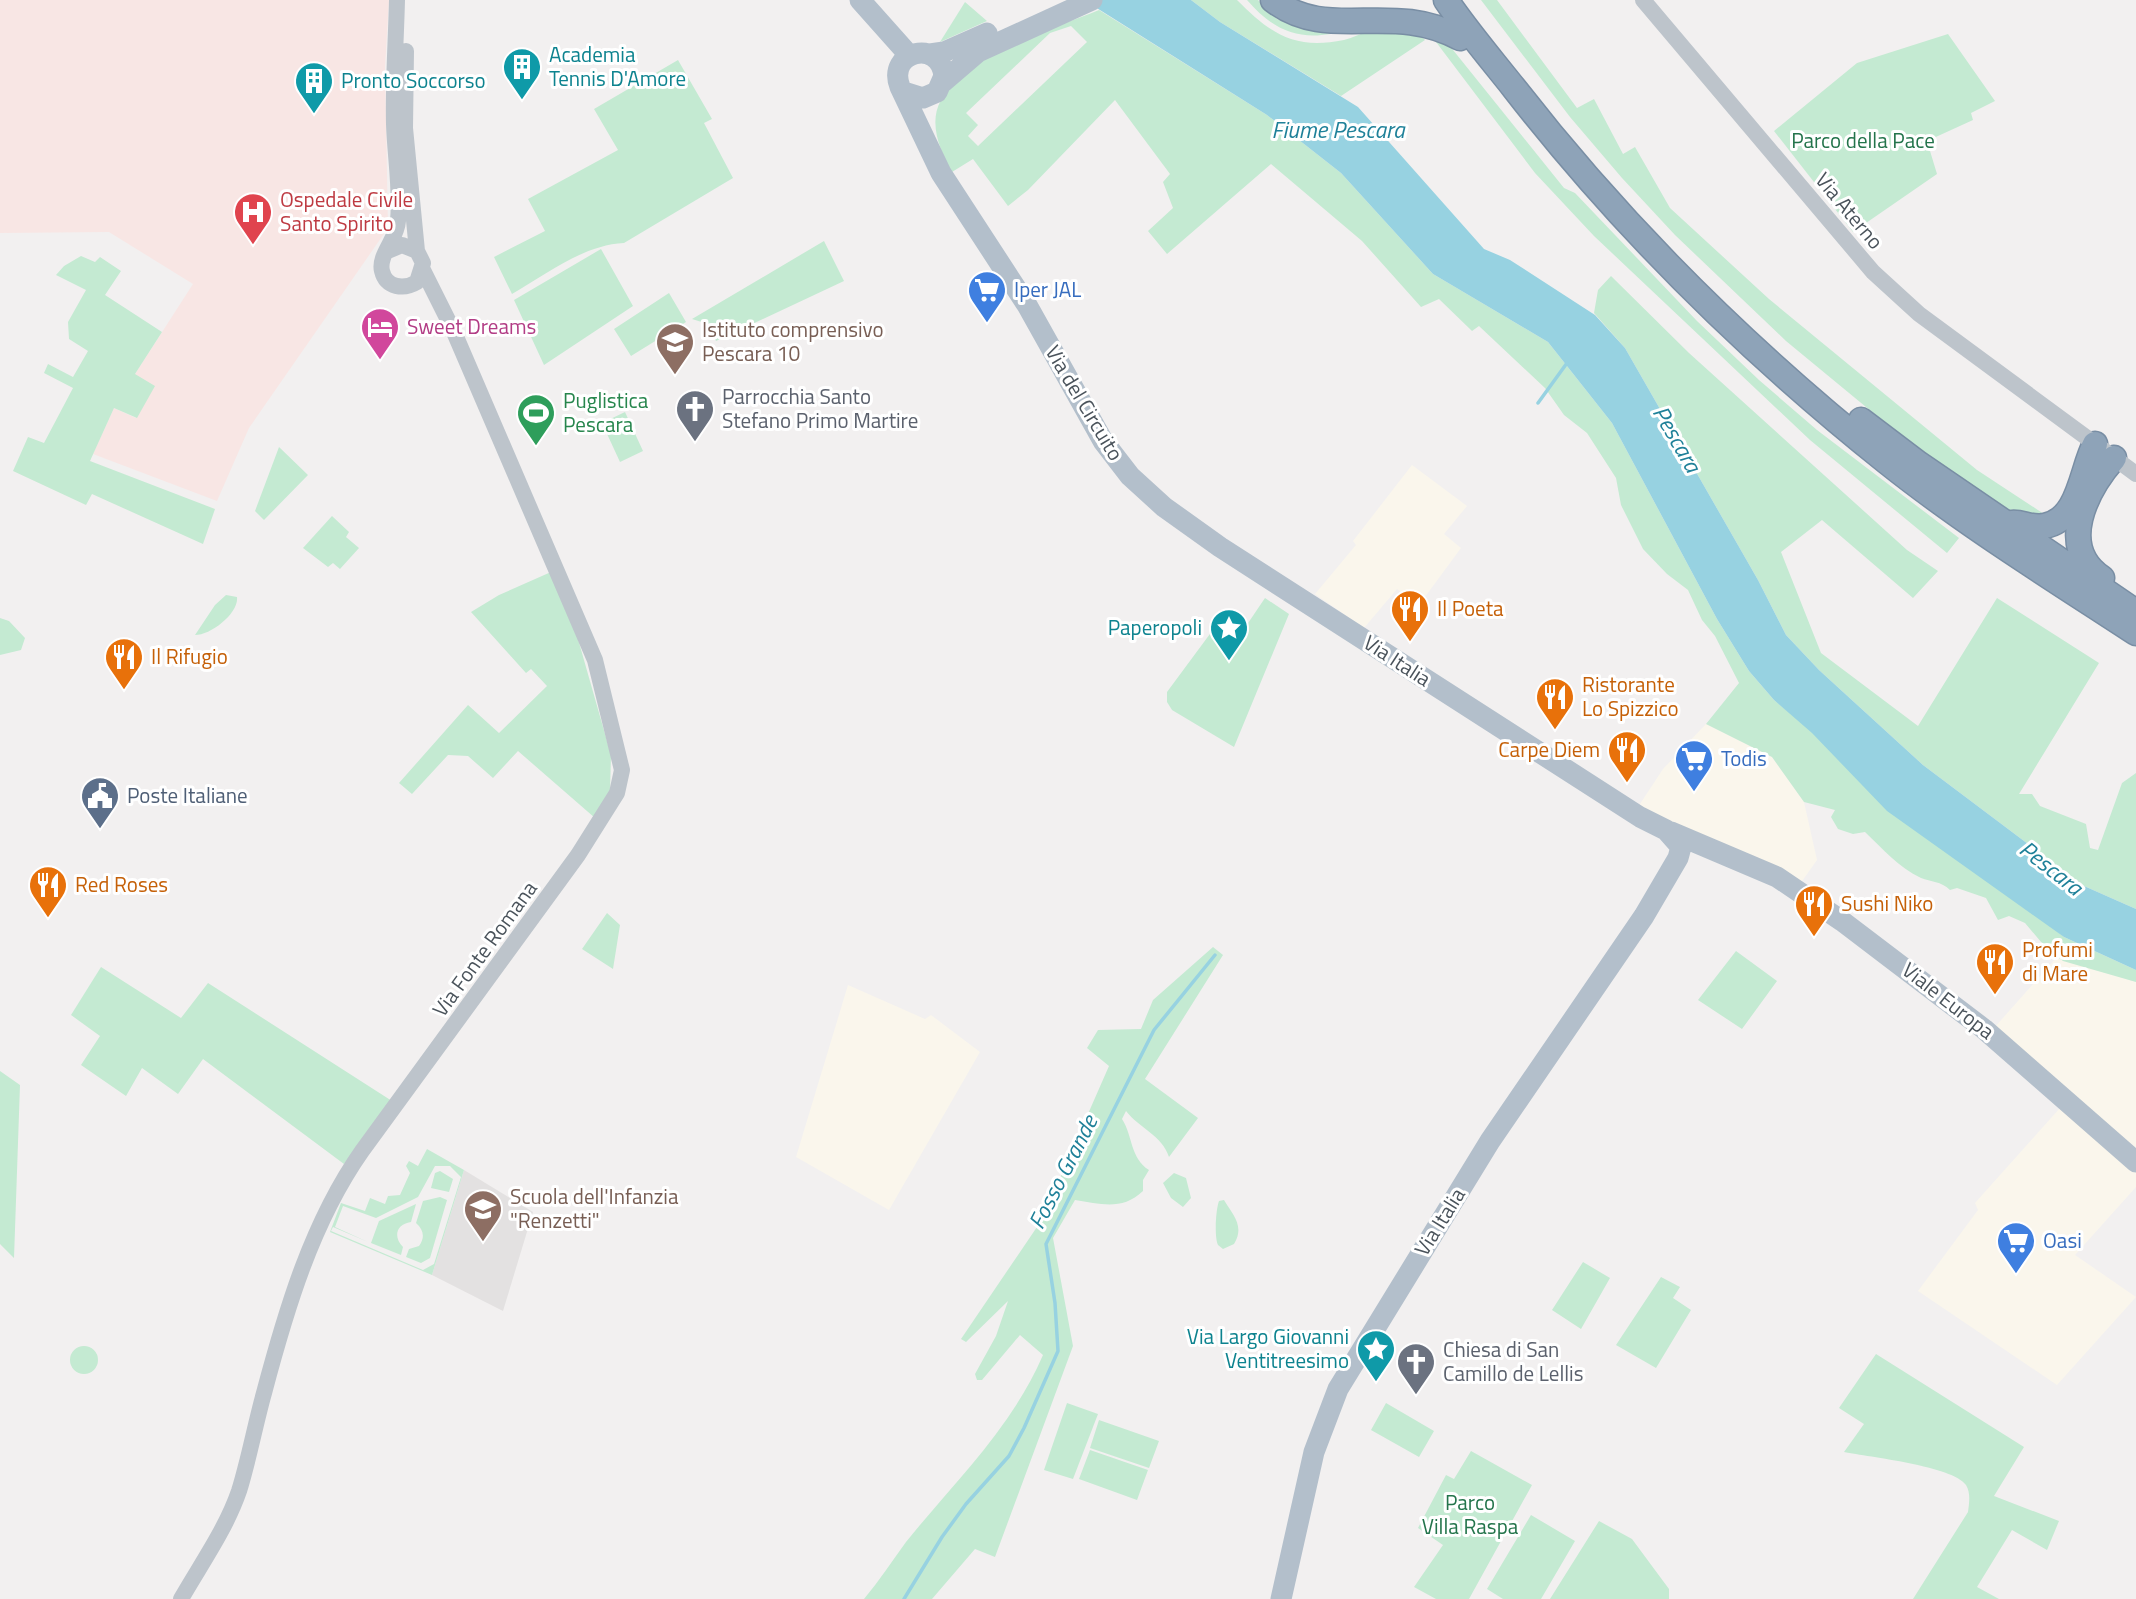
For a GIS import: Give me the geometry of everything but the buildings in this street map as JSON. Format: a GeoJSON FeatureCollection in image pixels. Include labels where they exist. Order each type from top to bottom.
{"type":"FeatureCollection","features":[{"type":"Feature","properties":{"kind":"highway"},"geometry":{"type":"LineString","coordinates":[[1273,0],[1299,12],[1344,5],[1399,4],[1439,18],[1476,58],[1495,65]]}},
{"type":"Feature","properties":{"kind":"highway"},"geometry":{"type":"LineString","coordinates":[[1446,0],[1495,65],[1587,177],[1665,261],[1747,343],[1867,446],[1928,493],[2136,633]]}},
{"type":"Feature","properties":{"kind":"highway"},"geometry":{"type":"LineString","coordinates":[[1466,0],[1534,90],[1600,168],[1674,249],[1752,327],[1838,403],[2006,524],[2136,612]]}},
{"type":"Feature","properties":{"kind":"highway"},"geometry":{"type":"LineString","coordinates":[[2006,524],[2017,522],[2027,527],[2042,527],[2060,519],[2104,451]]}},
{"type":"Feature","properties":{"kind":"highway"},"geometry":{"type":"LineString","coordinates":[[2104,451],[2078,524],[2085,563],[2104,580],[2107,592]]}},
{"type":"Feature","properties":{"kind":"main road"},"geometry":{"type":"LineString","coordinates":[[1062,0],[998,35],[967,59],[936,89],[916,98],[904,92],[898,81],[912,59],[998,35],[1092,0]]}},
{"type":"Feature","properties":{"kind":"main road"},"geometry":{"type":"LineString","coordinates":[[866,8],[912,59],[941,64],[936,89]]}},
{"type":"Feature","properties":{"kind":"main road","name":"Via del Circuito"},"geometry":{"type":"LineString","coordinates":[[933,156],[925,114],[936,89]]}},
{"type":"Feature","properties":{"kind":"main road","name":"Via del Circuito"},"geometry":{"type":"LineString","coordinates":[[904,92],[933,156],[1027,305],[1103,441],[1130,476],[1191,527],[1329,617]]}},
{"type":"Feature","properties":{"kind":"main road","name":"Via Italia"},"geometry":{"type":"LineString","coordinates":[[1329,617],[1655,827]]}},
{"type":"Feature","properties":{"kind":"main road"},"geometry":{"type":"LineString","coordinates":[[1655,827],[1668,871],[1693,849]]}},
{"type":"Feature","properties":{"kind":"main road","name":"Viale Europa"},"geometry":{"type":"LineString","coordinates":[[1655,827],[1693,849],[1777,877],[1924,981],[1991,1034],[2136,1162]]}},
{"type":"Feature","properties":{"kind":"main road","name":"Via Italia"},"geometry":{"type":"LineString","coordinates":[[1281,1599],[1314,1452],[1338,1389],[1490,1141],[1644,916],[1668,871]]}},
{"type":"Feature","properties":{"kind":"street"},"geometry":{"type":"LineString","coordinates":[[397,0],[401,59],[405,128],[417,251],[423,270],[419,278],[408,286],[393,285],[384,276],[382,262],[394,240],[399,219],[394,124],[401,59],[407,0]]}},
{"type":"Feature","properties":{"kind":"street","name":"Via Aterno"},"geometry":{"type":"LineString","coordinates":[[1643,0],[1873,272],[1919,314],[2136,474]]}},
{"type":"Feature","properties":{"kind":"street"},"geometry":{"type":"LineString","coordinates":[[388,251],[402,245],[417,251]]}},
{"type":"Feature","properties":{"kind":"street","name":"Via Fonte Romana"},"geometry":{"type":"LineString","coordinates":[[181,1599],[221,1530],[239,1491],[279,1340],[315,1237],[336,1192],[362,1152],[545,904],[591,836],[617,793],[622,779],[618,745],[595,660],[444,310],[423,270]]}},
{"type":"Feature","properties":{"kind":"street","name":"Via Fonte Romana"},"geometry":{"type":"LineString","coordinates":[[408,286],[429,293],[444,310]]}},
{"type":"Feature","properties":{"kind":"shaded area","name":"Ospedale Civile Santo Spirito"},"geometry":{"type":"Polygon","coordinates":[[[0,0],[389,0],[385,67],[388,228],[249,428],[217,501],[93,454],[114,408],[136,418],[135,374],[193,284],[109,232],[0,233],[0,0]]]}},
{"type":"Feature","properties":{"kind":"shaded area"},"geometry":{"type":"Polygon","coordinates":[[[1412,465],[1467,506],[1444,534],[1461,548],[1419,605],[1397,589],[1364,628],[1315,594],[1356,545],[1353,541],[1412,465]]]}},
{"type":"Feature","properties":{"kind":"shaded area"},"geometry":{"type":"Polygon","coordinates":[[[1706,724],[1772,757],[1804,802],[1817,860],[1800,884],[1636,810],[1663,769],[1706,724]]]}},
{"type":"Feature","properties":{"kind":"shaded area"},"geometry":{"type":"Polygon","coordinates":[[[2057,957],[2136,982],[2136,1153],[1994,1028],[2057,957]]]}},
{"type":"Feature","properties":{"kind":"shaded area"},"geometry":{"type":"Polygon","coordinates":[[[848,985],[925,1019],[931,1015],[980,1052],[889,1210],[796,1157],[848,985]]]}},
{"type":"Feature","properties":{"kind":"shaded area"},"geometry":{"type":"Polygon","coordinates":[[[2060,1108],[2136,1172],[2136,1187],[2075,1255],[2136,1297],[2057,1385],[1918,1291],[1978,1210],[1975,1203],[2060,1108]]]}},
{"type":"Feature","properties":{"kind":"shaded area","name":"Scuola dell'Infanzia \"Renzetti\""},"geometry":{"type":"Polygon","coordinates":[[[464,1170],[533,1212],[503,1311],[432,1275],[464,1170]]]}},
{"type":"Feature","properties":{"kind":"green space"},"geometry":{"type":"Polygon","coordinates":[[[1191,0],[1237,0],[1261,22],[1297,41],[1326,43],[1382,30],[1420,35],[1425,40],[1341,96],[1220,22],[1191,0]]]}},
{"type":"Feature","properties":{"kind":"green space"},"geometry":{"type":"Polygon","coordinates":[[[1247,0],[1258,0],[1277,19],[1296,26],[1317,26],[1384,12],[1408,17],[1441,35],[1564,188],[1575,193],[1697,321],[1817,430],[1959,538],[1947,553],[1810,440],[1594,236],[1535,173],[1433,38],[1408,25],[1388,21],[1320,35],[1293,33],[1270,21],[1247,0]]]}},
{"type":"Feature","properties":{"kind":"green space"},"geometry":{"type":"Polygon","coordinates":[[[1481,0],[1497,0],[1577,108],[1594,99],[1623,154],[1635,147],[1670,208],[1769,299],[1977,470],[2044,514],[2011,516],[1929,459],[1786,341],[1675,235],[1622,178],[1570,117],[1481,0]]]}},
{"type":"Feature","properties":{"kind":"green space"},"geometry":{"type":"Polygon","coordinates":[[[965,2],[987,21],[940,42],[965,2]]]}},
{"type":"Feature","properties":{"kind":"green space"},"geometry":{"type":"Polygon","coordinates":[[[1099,10],[1267,115],[1341,173],[1433,274],[1548,342],[1612,423],[1717,619],[1749,671],[1774,700],[2064,937],[2136,970],[2136,982],[2063,961],[2047,949],[2025,923],[2009,916],[1998,920],[1986,898],[1957,888],[1950,890],[1940,883],[1921,878],[1898,863],[1865,832],[1853,834],[1838,829],[1831,817],[1835,810],[1804,802],[1772,757],[1706,724],[1739,683],[1715,636],[1702,620],[1688,590],[1667,574],[1643,549],[1621,505],[1616,478],[1587,433],[1564,415],[1545,388],[1479,326],[1472,331],[1439,299],[1421,307],[1362,241],[1271,164],[1167,254],[1148,231],[1173,208],[1163,182],[1170,174],[1115,100],[1028,190],[1008,206],[973,159],[952,172],[937,137],[936,118],[941,100],[953,84],[989,56],[1099,10]],[[1071,26],[1050,33],[966,113],[978,125],[968,136],[978,146],[1087,42],[1071,26]]]}},
{"type":"Feature","properties":{"kind":"green space","name":"Parco della Pace"},"geometry":{"type":"Polygon","coordinates":[[[1948,34],[1995,101],[1971,113],[1973,120],[1927,141],[1937,174],[1853,232],[1774,131],[1857,63],[1948,34]]]}},
{"type":"Feature","properties":{"kind":"green space"},"geometry":{"type":"Polygon","coordinates":[[[678,60],[712,119],[704,123],[733,178],[624,243],[594,249],[580,255],[512,294],[494,257],[545,231],[528,199],[618,150],[594,109],[678,60]]]}},
{"type":"Feature","properties":{"kind":"green space"},"geometry":{"type":"Polygon","coordinates":[[[824,241],[844,281],[716,341],[708,324],[692,319],[824,241]]]}},
{"type":"Feature","properties":{"kind":"green space"},"geometry":{"type":"Polygon","coordinates":[[[601,249],[633,306],[544,365],[514,300],[601,249]]]}},
{"type":"Feature","properties":{"kind":"green space"},"geometry":{"type":"Polygon","coordinates":[[[81,256],[95,262],[100,257],[121,271],[105,295],[162,332],[135,374],[155,386],[137,418],[114,408],[90,461],[215,509],[203,544],[92,494],[86,505],[13,471],[28,437],[44,443],[73,388],[44,373],[48,364],[73,377],[88,351],[69,339],[68,322],[86,290],[56,275],[64,266],[81,256]]]}},
{"type":"Feature","properties":{"kind":"green space"},"geometry":{"type":"Polygon","coordinates":[[[1611,276],[1689,353],[1907,550],[1938,571],[1913,598],[1822,520],[1781,552],[1821,653],[1918,726],[1997,598],[2099,663],[2019,794],[2032,794],[2040,806],[2086,824],[2090,848],[2098,850],[2122,783],[2136,773],[2136,909],[2084,886],[1923,765],[1819,670],[1786,635],[1758,580],[1625,348],[1594,313],[1598,290],[1611,276]]]}},
{"type":"Feature","properties":{"kind":"green space"},"geometry":{"type":"Polygon","coordinates":[[[669,293],[686,322],[631,356],[614,329],[669,293]]]}},
{"type":"Feature","properties":{"kind":"green space"},"geometry":{"type":"Polygon","coordinates":[[[625,412],[643,451],[620,462],[602,423],[625,412]]]}},
{"type":"Feature","properties":{"kind":"green space"},"geometry":{"type":"Polygon","coordinates":[[[279,447],[308,475],[264,520],[255,511],[279,447]]]}},
{"type":"Feature","properties":{"kind":"green space"},"geometry":{"type":"Polygon","coordinates":[[[332,516],[349,532],[346,537],[359,548],[340,569],[333,563],[328,567],[303,548],[332,516]]]}},
{"type":"Feature","properties":{"kind":"green space"},"geometry":{"type":"Polygon","coordinates":[[[551,572],[576,632],[611,755],[610,792],[595,818],[518,751],[493,778],[468,756],[448,755],[412,794],[399,783],[468,705],[499,733],[547,686],[531,669],[526,673],[471,612],[499,595],[551,572]]]}},
{"type":"Feature","properties":{"kind":"green space"},"geometry":{"type":"Polygon","coordinates":[[[226,595],[237,597],[234,610],[216,627],[195,635],[215,605],[226,595]]]}},
{"type":"Feature","properties":{"kind":"green space","name":"Paperopoli"},"geometry":{"type":"Polygon","coordinates":[[[1265,598],[1289,614],[1234,747],[1172,710],[1167,702],[1167,692],[1221,619],[1242,632],[1265,598]]]}},
{"type":"Feature","properties":{"kind":"green space"},"geometry":{"type":"Polygon","coordinates":[[[0,618],[9,621],[25,638],[21,650],[0,655],[0,618]]]}},
{"type":"Feature","properties":{"kind":"green space"},"geometry":{"type":"Polygon","coordinates":[[[607,913],[620,925],[613,969],[582,949],[607,913]]]}},
{"type":"Feature","properties":{"kind":"green space"},"geometry":{"type":"Polygon","coordinates":[[[1213,947],[1223,955],[1145,1079],[1198,1118],[1169,1157],[1156,1137],[1126,1111],[1122,1119],[1135,1153],[1149,1170],[1143,1180],[1143,1191],[1119,1204],[1075,1200],[1053,1238],[1073,1346],[995,1557],[975,1549],[932,1599],[864,1599],[906,1542],[999,1431],[1030,1382],[1043,1355],[1020,1335],[982,1380],[977,1380],[975,1374],[996,1336],[1008,1301],[966,1342],[961,1339],[1041,1221],[1109,1066],[1087,1048],[1098,1030],[1141,1029],[1153,1000],[1213,947]]]}},
{"type":"Feature","properties":{"kind":"green space"},"geometry":{"type":"Polygon","coordinates":[[[1736,951],[1777,981],[1742,1029],[1698,1000],[1736,951]]]}},
{"type":"Feature","properties":{"kind":"green space"},"geometry":{"type":"Polygon","coordinates":[[[101,967],[181,1018],[208,983],[392,1101],[344,1164],[203,1059],[178,1094],[142,1068],[126,1096],[81,1065],[100,1036],[71,1015],[101,967]]]}},
{"type":"Feature","properties":{"kind":"green space"},"geometry":{"type":"Polygon","coordinates":[[[0,1071],[20,1085],[14,1258],[0,1244],[0,1071]]]}},
{"type":"Feature","properties":{"kind":"green space"},"geometry":{"type":"Polygon","coordinates":[[[427,1149],[464,1170],[432,1275],[330,1232],[341,1203],[365,1211],[370,1198],[385,1204],[388,1196],[400,1195],[410,1173],[406,1166],[409,1161],[418,1166],[427,1149]],[[435,1166],[418,1197],[376,1218],[343,1206],[335,1227],[368,1242],[333,1227],[331,1231],[423,1270],[434,1264],[461,1177],[450,1166],[435,1166]]]}},
{"type":"Feature","properties":{"kind":"green space"},"geometry":{"type":"Polygon","coordinates":[[[440,1171],[453,1179],[449,1192],[431,1188],[435,1173],[440,1171]]]}},
{"type":"Feature","properties":{"kind":"green space"},"geometry":{"type":"Polygon","coordinates":[[[1174,1173],[1186,1178],[1191,1198],[1183,1207],[1171,1198],[1163,1183],[1174,1173]]]}},
{"type":"Feature","properties":{"kind":"green space"},"geometry":{"type":"Polygon","coordinates":[[[440,1197],[447,1200],[430,1258],[421,1263],[406,1257],[409,1249],[419,1246],[422,1240],[422,1231],[416,1223],[423,1201],[440,1197]]]}},
{"type":"Feature","properties":{"kind":"green space"},"geometry":{"type":"Polygon","coordinates":[[[1224,1200],[1236,1221],[1238,1232],[1234,1244],[1223,1249],[1218,1245],[1216,1223],[1219,1201],[1224,1200]]]}},
{"type":"Feature","properties":{"kind":"green space"},"geometry":{"type":"Polygon","coordinates":[[[416,1204],[411,1222],[399,1228],[397,1235],[403,1247],[401,1255],[371,1243],[379,1221],[416,1204]]]}},
{"type":"Feature","properties":{"kind":"green space"},"geometry":{"type":"Polygon","coordinates":[[[1583,1262],[1610,1278],[1581,1329],[1552,1310],[1583,1262]]]}},
{"type":"Feature","properties":{"kind":"green space"},"geometry":{"type":"Polygon","coordinates":[[[1661,1277],[1680,1287],[1673,1298],[1691,1310],[1656,1368],[1616,1345],[1661,1277]]]}},
{"type":"Feature","properties":{"kind":"green space"},"geometry":{"type":"Polygon","coordinates":[[[84,1346],[94,1350],[98,1360],[94,1370],[84,1374],[74,1370],[70,1360],[74,1350],[84,1346]]]}},
{"type":"Feature","properties":{"kind":"green space"},"geometry":{"type":"Polygon","coordinates":[[[1876,1354],[2024,1447],[1994,1496],[2059,1521],[2047,1550],[2012,1530],[1977,1587],[1999,1599],[1913,1599],[1968,1512],[1968,1488],[1958,1478],[1928,1468],[1844,1452],[1864,1424],[1839,1408],[1876,1354]]]}},
{"type":"Feature","properties":{"kind":"green space"},"geometry":{"type":"Polygon","coordinates":[[[1067,1403],[1098,1414],[1073,1479],[1044,1470],[1067,1403]]]}},
{"type":"Feature","properties":{"kind":"green space"},"geometry":{"type":"Polygon","coordinates":[[[1386,1403],[1434,1431],[1419,1457],[1371,1430],[1386,1403]]]}},
{"type":"Feature","properties":{"kind":"green space"},"geometry":{"type":"Polygon","coordinates":[[[1099,1420],[1159,1441],[1149,1468],[1090,1448],[1099,1420]]]}},
{"type":"Feature","properties":{"kind":"green space"},"geometry":{"type":"Polygon","coordinates":[[[1090,1450],[1148,1470],[1137,1500],[1079,1479],[1090,1450]]]}},
{"type":"Feature","properties":{"kind":"green space","name":"Parco Villa Raspa"},"geometry":{"type":"Polygon","coordinates":[[[1471,1451],[1532,1485],[1469,1599],[1436,1599],[1414,1587],[1443,1545],[1418,1528],[1446,1475],[1454,1479],[1471,1451]]]}},
{"type":"Feature","properties":{"kind":"green space"},"geometry":{"type":"Polygon","coordinates":[[[1531,1515],[1575,1541],[1541,1599],[1503,1599],[1487,1589],[1531,1515]]]}},
{"type":"Feature","properties":{"kind":"green space"},"geometry":{"type":"Polygon","coordinates":[[[1599,1521],[1632,1539],[1669,1589],[1669,1599],[1550,1599],[1599,1521]]]}},
{"type":"Feature","properties":{"kind":"water","name":"Fiume Pescara"},"geometry":{"type":"Polygon","coordinates":[[[1084,0],[1191,0],[1220,22],[1358,107],[1484,249],[1510,260],[1595,315],[1625,348],[1758,580],[1786,635],[1819,670],[1923,765],[2084,886],[2136,909],[2136,970],[2064,937],[1887,811],[1812,733],[1774,700],[1749,671],[1717,619],[1612,423],[1548,342],[1433,274],[1341,173],[1267,115],[1084,0]]]}},
{"type":"Feature","properties":{"kind":"waterway","name":"Fosso Grande"},"geometry":{"type":"LineString","coordinates":[[1538,403],[1567,363]]}},
{"type":"Feature","properties":{"kind":"waterway","name":"Fosso Grande"},"geometry":{"type":"LineString","coordinates":[[904,1599],[942,1537],[966,1504],[1009,1456],[1024,1428],[1058,1351],[1055,1303],[1046,1244],[1154,1030],[1215,955]]}},
{"type":"Feature","properties":{"kind":"place","name":"Academia Tennis D'Amore"},"geometry":{"type":"Point","coordinates":[522,101]}},
{"type":"Feature","properties":{"kind":"place","name":"Pronto Soccorso"},"geometry":{"type":"Point","coordinates":[314,115]}},
{"type":"Feature","properties":{"kind":"place","name":"Ospedale Civile Santo Spirito"},"geometry":{"type":"Point","coordinates":[253,246]}},
{"type":"Feature","properties":{"kind":"place","name":"Iper JAL"},"geometry":{"type":"Point","coordinates":[987,324]}},
{"type":"Feature","properties":{"kind":"place","name":"Sweet Dreams"},"geometry":{"type":"Point","coordinates":[380,361]}},
{"type":"Feature","properties":{"kind":"place","name":"Istituto comprensivo Pescara 10"},"geometry":{"type":"Point","coordinates":[675,376]}},
{"type":"Feature","properties":{"kind":"place","name":"Parrocchia Santo Stefano Primo Martire"},"geometry":{"type":"Point","coordinates":[695,443]}},
{"type":"Feature","properties":{"kind":"place","name":"Puglistica Pescara"},"geometry":{"type":"Point","coordinates":[536,447]}},
{"type":"Feature","properties":{"kind":"place","name":"Il Poeta"},"geometry":{"type":"Point","coordinates":[1410,643]}},
{"type":"Feature","properties":{"kind":"place","name":"Paperopoli"},"geometry":{"type":"Point","coordinates":[1229,662]}},
{"type":"Feature","properties":{"kind":"place","name":"Il Rifugio"},"geometry":{"type":"Point","coordinates":[124,691]}},
{"type":"Feature","properties":{"kind":"place","name":"Ristorante Lo Spizzico"},"geometry":{"type":"Point","coordinates":[1555,731]}},
{"type":"Feature","properties":{"kind":"place","name":"Carpe Diem"},"geometry":{"type":"Point","coordinates":[1627,784]}},
{"type":"Feature","properties":{"kind":"place","name":"Todis"},"geometry":{"type":"Point","coordinates":[1694,793]}},
{"type":"Feature","properties":{"kind":"place","name":"Poste Italiane"},"geometry":{"type":"Point","coordinates":[100,830]}},
{"type":"Feature","properties":{"kind":"place","name":"Red Roses"},"geometry":{"type":"Point","coordinates":[48,919]}},
{"type":"Feature","properties":{"kind":"place","name":"Sushi Niko"},"geometry":{"type":"Point","coordinates":[1814,938]}},
{"type":"Feature","properties":{"kind":"place","name":"Profumi di Mare"},"geometry":{"type":"Point","coordinates":[1995,996]}},
{"type":"Feature","properties":{"kind":"place","name":"Scuola dell'Infanzia \"Renzetti\""},"geometry":{"type":"Point","coordinates":[483,1243]}},
{"type":"Feature","properties":{"kind":"place","name":"Oasi"},"geometry":{"type":"Point","coordinates":[2016,1275]}},
{"type":"Feature","properties":{"kind":"place","name":"Via Largo Giovanni Ventitreesimo"},"geometry":{"type":"Point","coordinates":[1376,1383]}},
{"type":"Feature","properties":{"kind":"place","name":"Chiesa di San Camillo de Lellis"},"geometry":{"type":"Point","coordinates":[1416,1396]}},
{"type":"Feature","properties":{"kind":"water label","name":"Pescara"},"geometry":{"type":"Point","coordinates":[1677,439]}},
{"type":"Feature","properties":{"kind":"water label","name":"Pescara"},"geometry":{"type":"Point","coordinates":[2051,868]}}]}
